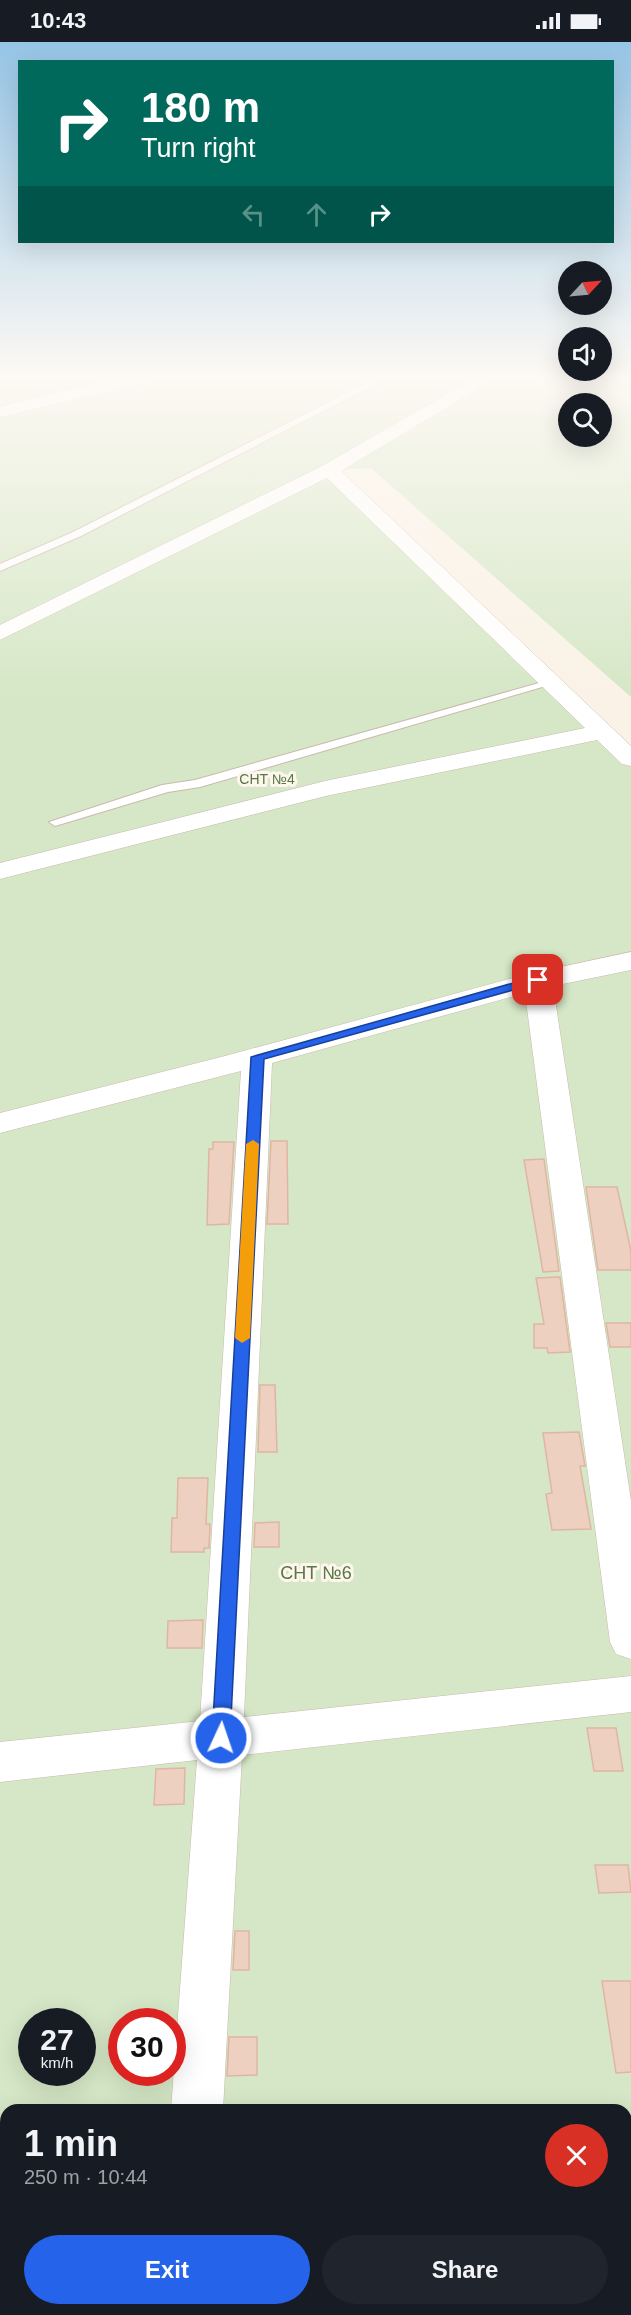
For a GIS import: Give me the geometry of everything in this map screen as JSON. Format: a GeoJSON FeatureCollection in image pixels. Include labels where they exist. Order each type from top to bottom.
{"type":"FeatureCollection","features":[{"type":"Feature","properties":{"kind":"street"},"geometry":{"type":"LineString","coordinates":[[0,633],[301,484]]}},
{"type":"Feature","properties":{"kind":"street"},"geometry":{"type":"LineString","coordinates":[[344,484],[631,759]]}},
{"type":"Feature","properties":{"kind":"street"},"geometry":{"type":"LineString","coordinates":[[0,871],[325,789],[601,732]]}},
{"type":"Feature","properties":{"kind":"street"},"geometry":{"type":"LineString","coordinates":[[0,1123],[257,1057],[538,980],[631,962]]}},
{"type":"Feature","properties":{"kind":"street"},"geometry":{"type":"LineString","coordinates":[[538,980],[631,1642]]}},
{"type":"Feature","properties":{"kind":"street"},"geometry":{"type":"LineString","coordinates":[[197,2104],[221,1738],[257,1057]]}},
{"type":"Feature","properties":{"kind":"street"},"geometry":{"type":"LineString","coordinates":[[0,1762],[631,1694]]}},
{"type":"Feature","properties":{"kind":"lane"},"geometry":{"type":"LineString","coordinates":[[0,568],[77,534],[175,484]]}},
{"type":"Feature","properties":{"kind":"lane"},"geometry":{"type":"LineString","coordinates":[[55,822],[166,788],[196,784],[550,683]]}},
{"type":"Feature","properties":{"kind":"green space","name":"СНТ №6"},"geometry":{"type":"Polygon","coordinates":[[[0,484],[345,484],[631,759],[631,2104],[0,2104],[0,484]]]}},
{"type":"Feature","properties":{"kind":"green space","name":"СНТ №6"},"geometry":{"type":"Polygon","coordinates":[[[389,484],[631,484],[631,697],[389,484]]]}},
{"type":"Feature","properties":{"kind":"building"},"geometry":{"type":"Polygon","coordinates":[[[271,1141],[287,1141],[288,1224],[267,1224],[271,1141]]]}},
{"type":"Feature","properties":{"kind":"building"},"geometry":{"type":"Polygon","coordinates":[[[213,1142],[234,1142],[229,1224],[207,1225],[209,1149],[213,1149],[213,1142]]]}},
{"type":"Feature","properties":{"kind":"building"},"geometry":{"type":"Polygon","coordinates":[[[544,1159],[559,1271],[543,1272],[524,1160],[544,1159]]]}},
{"type":"Feature","properties":{"kind":"building"},"geometry":{"type":"Polygon","coordinates":[[[586,1187],[617,1187],[631,1251],[631,1270],[598,1270],[586,1187]]]}},
{"type":"Feature","properties":{"kind":"building"},"geometry":{"type":"Polygon","coordinates":[[[560,1277],[570,1352],[548,1353],[547,1348],[534,1348],[534,1324],[544,1324],[536,1278],[560,1277]]]}},
{"type":"Feature","properties":{"kind":"building"},"geometry":{"type":"Polygon","coordinates":[[[606,1323],[631,1323],[631,1347],[610,1347],[606,1323]]]}},
{"type":"Feature","properties":{"kind":"building"},"geometry":{"type":"Polygon","coordinates":[[[260,1385],[275,1385],[277,1452],[258,1452],[260,1385]]]}},
{"type":"Feature","properties":{"kind":"building"},"geometry":{"type":"Polygon","coordinates":[[[579,1432],[585,1466],[580,1466],[591,1529],[552,1530],[546,1494],[552,1493],[543,1433],[579,1432]]]}},
{"type":"Feature","properties":{"kind":"building"},"geometry":{"type":"Polygon","coordinates":[[[178,1478],[208,1478],[206,1524],[210,1524],[209,1548],[204,1548],[204,1552],[171,1552],[172,1518],[177,1518],[178,1478]]]}},
{"type":"Feature","properties":{"kind":"building"},"geometry":{"type":"Polygon","coordinates":[[[279,1522],[279,1547],[254,1547],[255,1523],[279,1522]]]}},
{"type":"Feature","properties":{"kind":"building"},"geometry":{"type":"Polygon","coordinates":[[[203,1620],[202,1648],[167,1648],[168,1621],[203,1620]]]}},
{"type":"Feature","properties":{"kind":"building"},"geometry":{"type":"Polygon","coordinates":[[[587,1728],[616,1728],[623,1771],[594,1771],[587,1728]]]}},
{"type":"Feature","properties":{"kind":"building"},"geometry":{"type":"Polygon","coordinates":[[[185,1768],[184,1804],[154,1805],[156,1769],[185,1768]]]}},
{"type":"Feature","properties":{"kind":"building"},"geometry":{"type":"Polygon","coordinates":[[[595,1865],[628,1865],[631,1892],[599,1893],[595,1865]]]}},
{"type":"Feature","properties":{"kind":"building"},"geometry":{"type":"Polygon","coordinates":[[[235,1931],[249,1931],[249,1970],[233,1970],[235,1931]]]}},
{"type":"Feature","properties":{"kind":"building"},"geometry":{"type":"Polygon","coordinates":[[[602,1981],[631,1981],[631,2072],[616,2073],[602,1981]]]}},
{"type":"Feature","properties":{"kind":"building"},"geometry":{"type":"Polygon","coordinates":[[[229,2037],[257,2037],[257,2075],[227,2076],[229,2037]]]}},
{"type":"Feature","properties":{"kind":"slow traffic"},"geometry":{"type":"LineString","coordinates":[[242,1338],[253,1144]]}},
{"type":"Feature","properties":{"kind":"route"},"geometry":{"type":"LineString","coordinates":[[221,1738],[257,1057],[538,980]]}},
{"type":"Feature","properties":{"kind":"park label","name":"СНТ №4"},"geometry":{"type":"Point","coordinates":[267,779]}}]}
